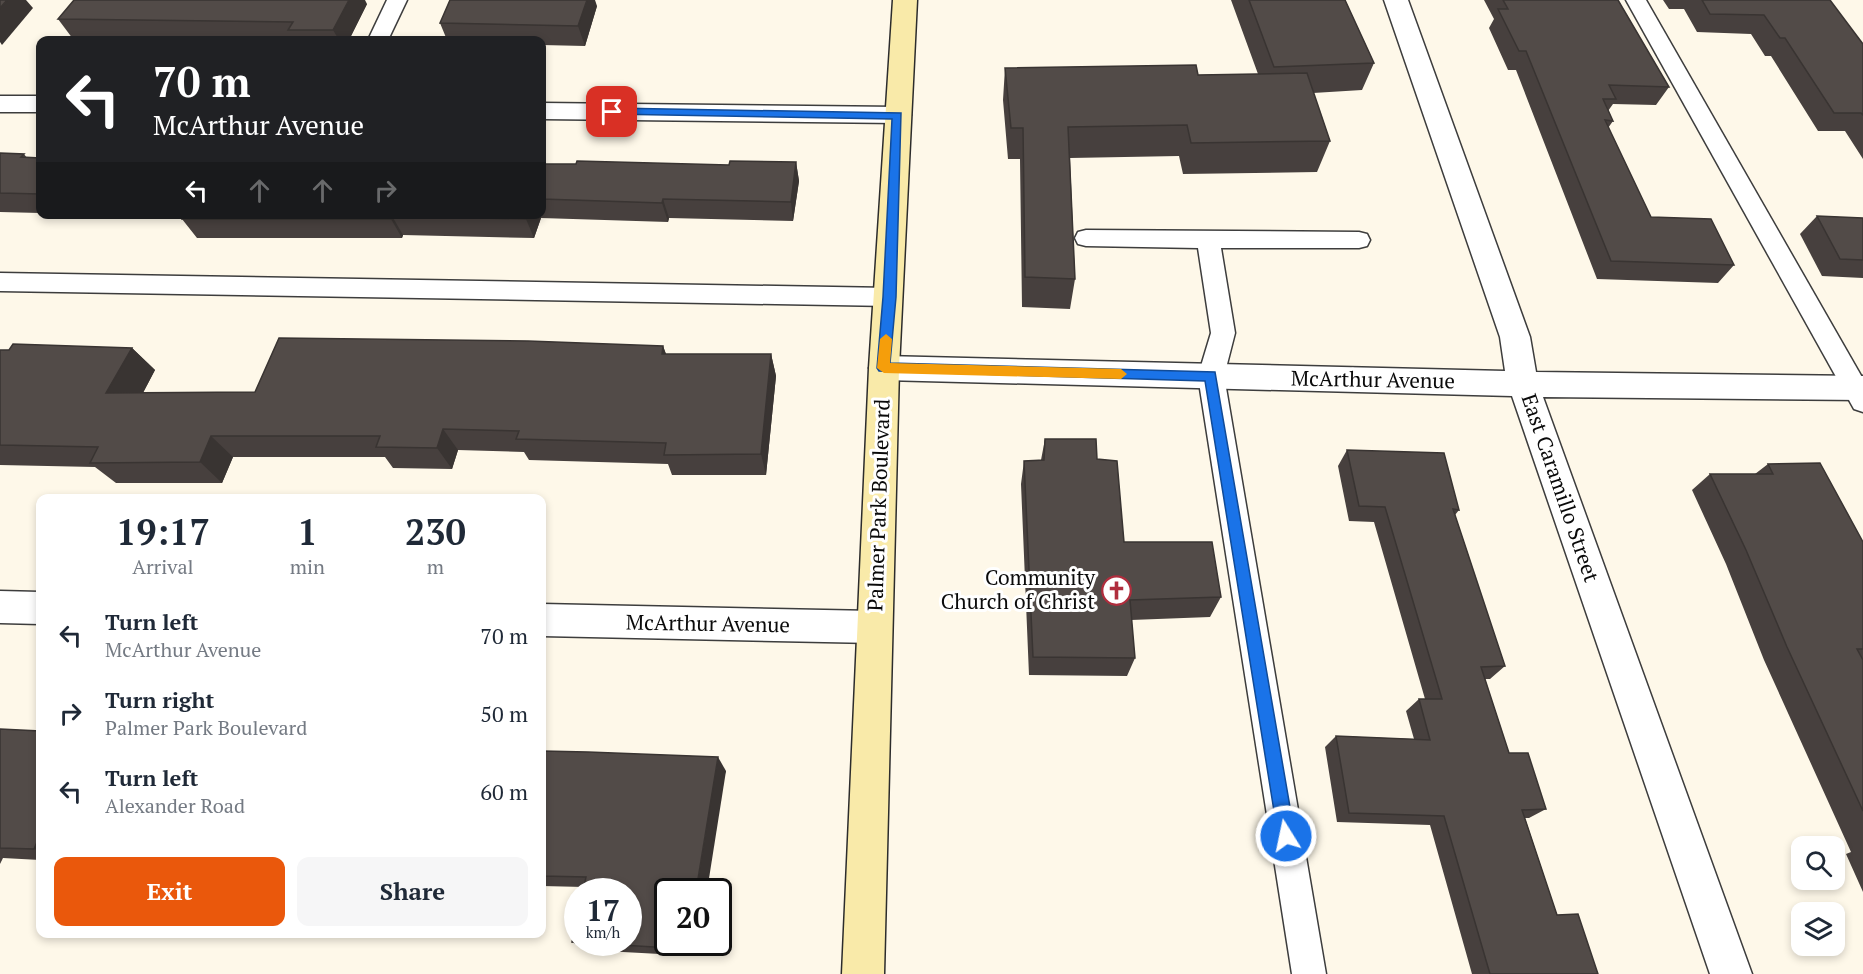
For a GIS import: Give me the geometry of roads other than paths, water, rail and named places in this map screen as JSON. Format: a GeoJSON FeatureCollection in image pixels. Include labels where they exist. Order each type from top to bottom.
{"type":"FeatureCollection","features":[{"type":"Feature","properties":{"kind":"main road","name":"Palmer Park Boulevard"},"geometry":{"type":"LineString","coordinates":[[863,974],[884,368],[890,297],[905,0]]}},
{"type":"Feature","properties":{"kind":"street","name":"East Caramillo Street"},"geometry":{"type":"LineString","coordinates":[[1396,0],[1515,337],[1523,384],[1731,974]]}},
{"type":"Feature","properties":{"kind":"street"},"geometry":{"type":"LineString","coordinates":[[0,104],[36,104]]}},
{"type":"Feature","properties":{"kind":"street"},"geometry":{"type":"LineString","coordinates":[[546,111],[898,115]]}},
{"type":"Feature","properties":{"kind":"street","name":"McArthur Avenue"},"geometry":{"type":"LineString","coordinates":[[884,368],[1860,393]]}},
{"type":"Feature","properties":{"kind":"street"},"geometry":{"type":"LineString","coordinates":[[0,607],[36,608]]}},
{"type":"Feature","properties":{"kind":"street","name":"McArthur Avenue"},"geometry":{"type":"LineString","coordinates":[[546,620],[874,627]]}},
{"type":"Feature","properties":{"kind":"lane"},"geometry":{"type":"LineString","coordinates":[[380,36],[397,0]]}},
{"type":"Feature","properties":{"kind":"lane"},"geometry":{"type":"LineString","coordinates":[[1636,0],[1860,393]]}},
{"type":"Feature","properties":{"kind":"lane"},"geometry":{"type":"LineString","coordinates":[[1086,238],[1359,240]]}},
{"type":"Feature","properties":{"kind":"lane"},"geometry":{"type":"LineString","coordinates":[[1208,240],[1223,333],[1211,376],[1309,974]]}},
{"type":"Feature","properties":{"kind":"lane"},"geometry":{"type":"LineString","coordinates":[[0,282],[890,297]]}},
{"type":"Feature","properties":{"kind":"place","name":"Community Church of Christ"},"geometry":{"type":"Point","coordinates":[1116,590]}}]}
